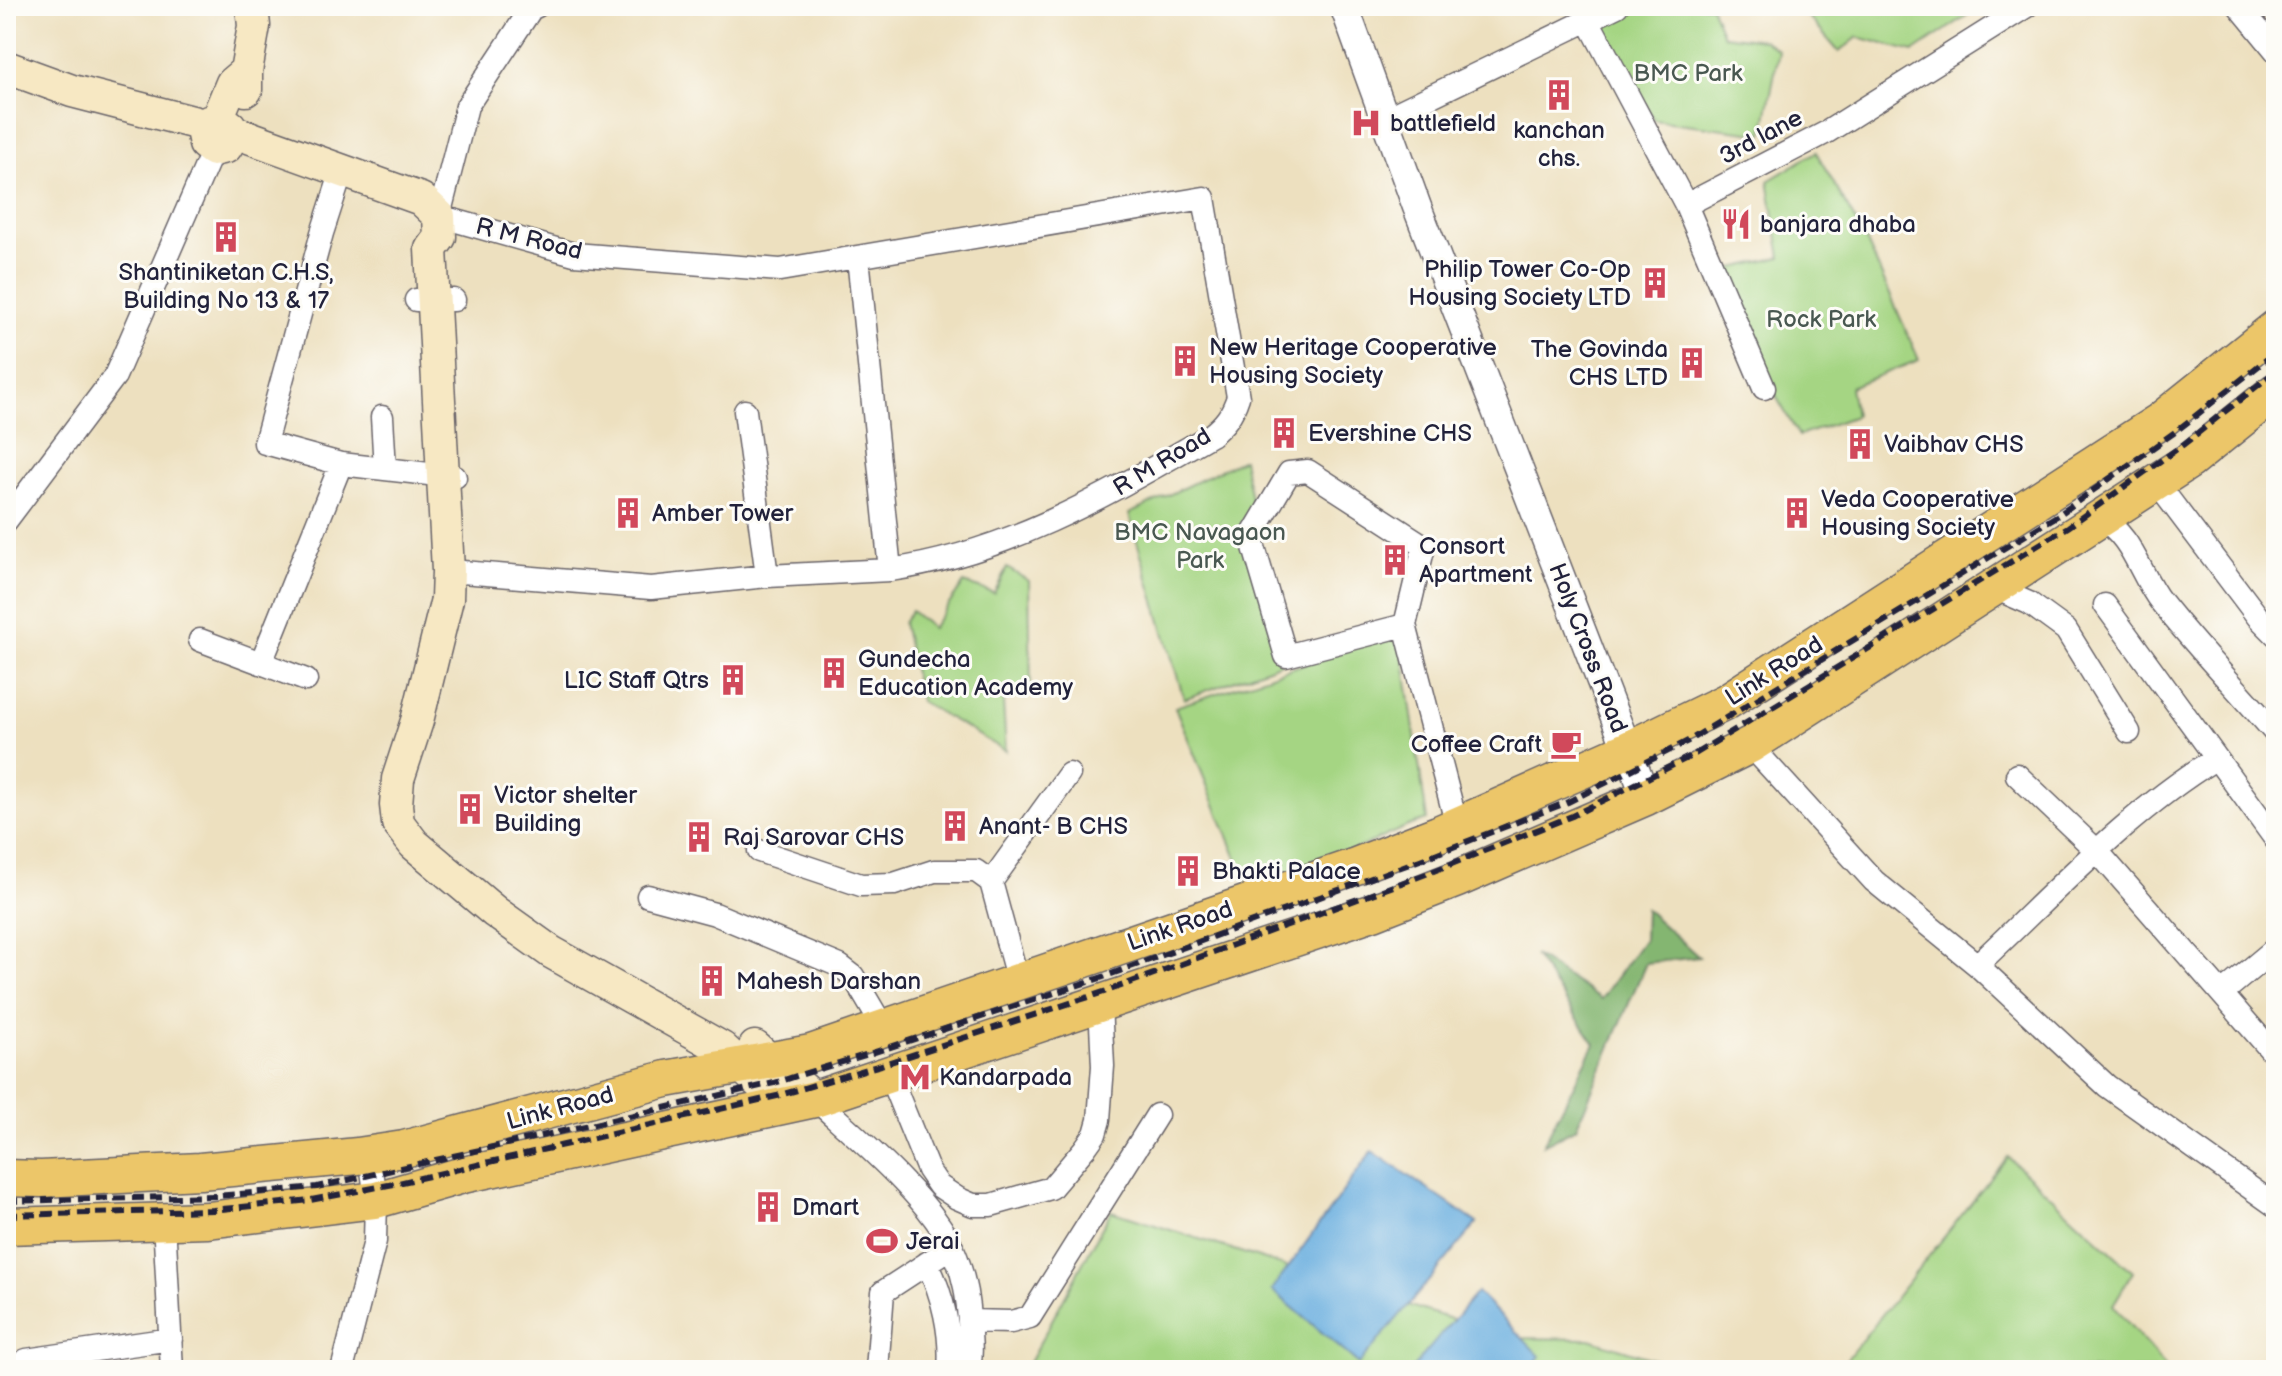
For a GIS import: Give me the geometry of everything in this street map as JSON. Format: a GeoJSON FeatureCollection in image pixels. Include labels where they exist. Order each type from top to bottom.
{"type":"FeatureCollection","features":[{"type":"Feature","properties":{"kind":"main road"},"geometry":{"type":"LineString","coordinates":[[218,134],[247,87],[246,71],[254,26],[252,6]]}},
{"type":"Feature","properties":{"kind":"main road","name":"R M Road"},"geometry":{"type":"LineString","coordinates":[[6,67],[72,91],[218,134],[340,177],[421,199],[440,226]]}},
{"type":"Feature","properties":{"kind":"main road","name":"R M Road"},"geometry":{"type":"LineString","coordinates":[[6,85],[74,110],[218,134]]}},
{"type":"Feature","properties":{"kind":"main road"},"geometry":{"type":"LineString","coordinates":[[440,226],[452,248],[434,300],[439,391],[462,572],[462,601],[433,725],[415,784],[413,805],[420,822],[506,896],[559,933],[733,1030],[757,1063],[800,1102]]}},
{"type":"Feature","properties":{"kind":"main road","name":"Link Road"},"geometry":{"type":"LineString","coordinates":[[6,1178],[200,1171],[404,1149],[666,1079],[811,1053],[1356,866],[1457,826],[1726,702],[2160,421],[2276,328]]}},
{"type":"Feature","properties":{"kind":"main road","name":"Link Road"},"geometry":{"type":"LineString","coordinates":[[6,1226],[208,1220],[376,1200],[463,1175],[800,1102],[1373,912],[1646,797],[1750,745],[2189,461],[2276,391]]}},
{"type":"Feature","properties":{"kind":"main road"},"geometry":{"type":"LineString","coordinates":[[450,476],[447,599],[417,721],[398,779],[398,823],[414,844],[495,912],[551,952],[722,1048],[757,1063]]}},
{"type":"Feature","properties":{"kind":"street"},"geometry":{"type":"LineString","coordinates":[[440,226],[467,106],[531,9],[537,6]]}},
{"type":"Feature","properties":{"kind":"street","name":"Holy Cross Road"},"geometry":{"type":"LineString","coordinates":[[1344,6],[1384,119],[1646,797]]}},
{"type":"Feature","properties":{"kind":"street"},"geometry":{"type":"LineString","coordinates":[[1384,119],[1617,6]]}},
{"type":"Feature","properties":{"kind":"street","name":"3rd lane"},"geometry":{"type":"LineString","coordinates":[[1686,205],[1827,132],[2027,6]]}},
{"type":"Feature","properties":{"kind":"street"},"geometry":{"type":"LineString","coordinates":[[2239,6],[2276,51]]}},
{"type":"Feature","properties":{"kind":"street"},"geometry":{"type":"LineString","coordinates":[[1588,20],[1686,205],[1764,388]]}},
{"type":"Feature","properties":{"kind":"street"},"geometry":{"type":"LineString","coordinates":[[6,521],[115,376],[218,134]]}},
{"type":"Feature","properties":{"kind":"street"},"geometry":{"type":"LineString","coordinates":[[340,177],[265,443],[341,464],[450,476]]}},
{"type":"Feature","properties":{"kind":"street","name":"R M Road"},"geometry":{"type":"LineString","coordinates":[[440,226],[574,254],[780,270],[1204,198],[1238,397],[1226,423],[1211,435],[1092,503],[1032,531],[924,565],[890,570]]}},
{"type":"Feature","properties":{"kind":"street"},"geometry":{"type":"LineString","coordinates":[[462,572],[651,588],[767,576],[890,570],[858,257]]}},
{"type":"Feature","properties":{"kind":"street"},"geometry":{"type":"LineString","coordinates":[[745,411],[767,576]]}},
{"type":"Feature","properties":{"kind":"street"},"geometry":{"type":"LineString","coordinates":[[382,417],[385,469]]}},
{"type":"Feature","properties":{"kind":"street"},"geometry":{"type":"LineString","coordinates":[[261,663],[341,464]]}},
{"type":"Feature","properties":{"kind":"street"},"geometry":{"type":"LineString","coordinates":[[1405,625],[1286,656],[1251,537],[1289,473],[1308,471],[1424,546],[1405,625],[1457,826]]}},
{"type":"Feature","properties":{"kind":"street"},"geometry":{"type":"LineString","coordinates":[[2156,482],[2258,617],[2276,635]]}},
{"type":"Feature","properties":{"kind":"street"},"geometry":{"type":"LineString","coordinates":[[2099,518],[2112,524],[2122,534],[2160,600],[2276,734]]}},
{"type":"Feature","properties":{"kind":"street"},"geometry":{"type":"LineString","coordinates":[[1992,587],[2029,603],[2066,630],[2129,732]]}},
{"type":"Feature","properties":{"kind":"street"},"geometry":{"type":"LineString","coordinates":[[2105,605],[2276,840]]}},
{"type":"Feature","properties":{"kind":"street"},"geometry":{"type":"LineString","coordinates":[[200,640],[306,680]]}},
{"type":"Feature","properties":{"kind":"street"},"geometry":{"type":"LineString","coordinates":[[1750,745],[1874,881],[1977,965],[2107,1086],[2276,1206]]}},
{"type":"Feature","properties":{"kind":"street"},"geometry":{"type":"LineString","coordinates":[[1977,965],[2098,852],[2190,774],[2215,759]]}},
{"type":"Feature","properties":{"kind":"street"},"geometry":{"type":"LineString","coordinates":[[991,882],[1069,774]]}},
{"type":"Feature","properties":{"kind":"street"},"geometry":{"type":"LineString","coordinates":[[2017,775],[2098,852],[2276,1056]]}},
{"type":"Feature","properties":{"kind":"street"},"geometry":{"type":"LineString","coordinates":[[759,851],[861,885],[894,884],[934,871],[976,871],[991,882],[1018,981]]}},
{"type":"Feature","properties":{"kind":"street"},"geometry":{"type":"LineString","coordinates":[[648,896],[715,914],[840,966],[853,976],[883,1027]]}},
{"type":"Feature","properties":{"kind":"street"},"geometry":{"type":"LineString","coordinates":[[2222,993],[2276,948]]}},
{"type":"Feature","properties":{"kind":"street"},"geometry":{"type":"LineString","coordinates":[[889,1074],[928,1170],[939,1186],[973,1205],[991,1205],[1051,1188],[1095,1134],[1099,1120],[1103,1066],[1100,1004]]}},
{"type":"Feature","properties":{"kind":"street"},"geometry":{"type":"LineString","coordinates":[[800,1102],[883,1161],[928,1212],[952,1247],[968,1296],[972,1358],[968,1370]]}},
{"type":"Feature","properties":{"kind":"street"},"geometry":{"type":"LineString","coordinates":[[969,1321],[1011,1322],[1030,1317],[1157,1115]]}},
{"type":"Feature","properties":{"kind":"street"},"geometry":{"type":"LineString","coordinates":[[342,1370],[375,1241],[376,1200],[370,1155]]}},
{"type":"Feature","properties":{"kind":"street"},"geometry":{"type":"LineString","coordinates":[[164,1221],[172,1370]]}},
{"type":"Feature","properties":{"kind":"street"},"geometry":{"type":"LineString","coordinates":[[877,1370],[881,1296],[952,1247]]}},
{"type":"Feature","properties":{"kind":"street"},"geometry":{"type":"LineString","coordinates":[[927,1263],[945,1316],[949,1370]]}},
{"type":"Feature","properties":{"kind":"street"},"geometry":{"type":"LineString","coordinates":[[26,1370],[26,1360],[171,1339]]}},
{"type":"Feature","properties":{"kind":"green space","name":"BMC Park"},"geometry":{"type":"Polygon","coordinates":[[[1644,6],[1711,6],[1723,35],[1764,40],[1779,51],[1763,134],[1654,120],[1602,25],[1644,6]]]}},
{"type":"Feature","properties":{"kind":"green space"},"geometry":{"type":"Polygon","coordinates":[[[1799,6],[1981,6],[1913,52],[1858,37],[1839,52],[1799,6]]]}},
{"type":"Feature","properties":{"kind":"green space","name":"Rock Park"},"geometry":{"type":"Polygon","coordinates":[[[1816,152],[1866,240],[1919,360],[1850,387],[1855,416],[1799,436],[1759,367],[1721,271],[1781,257],[1768,181],[1816,152]]]}},
{"type":"Feature","properties":{"kind":"green space","name":"BMC Navagaon Park"},"geometry":{"type":"Polygon","coordinates":[[[1243,459],[1284,662],[1184,699],[1129,514],[1243,459]]]}},
{"type":"Feature","properties":{"kind":"green space"},"geometry":{"type":"Polygon","coordinates":[[[1007,568],[1029,581],[1031,688],[1003,701],[1006,751],[920,701],[903,623],[911,611],[932,628],[964,583],[994,593],[1007,568]]]}},
{"type":"Feature","properties":{"kind":"green space"},"geometry":{"type":"Polygon","coordinates":[[[1400,632],[1427,820],[1252,895],[1175,707],[1400,632]]]}},
{"type":"Feature","properties":{"kind":"green space"},"geometry":{"type":"Polygon","coordinates":[[[1645,909],[1699,957],[1646,963],[1576,1128],[1543,1145],[1595,1044],[1534,955],[1601,999],[1644,939],[1645,909]]]}},
{"type":"Feature","properties":{"kind":"green space"},"geometry":{"type":"Polygon","coordinates":[[[2008,1157],[2133,1272],[2113,1305],[2168,1370],[1838,1370],[2008,1157]]]}},
{"type":"Feature","properties":{"kind":"green space"},"geometry":{"type":"Polygon","coordinates":[[[1111,1211],[1511,1338],[1590,1339],[1678,1367],[1745,1370],[1025,1370],[1111,1211]]]}},
{"type":"Feature","properties":{"kind":"water"},"geometry":{"type":"Polygon","coordinates":[[[1372,1151],[1477,1223],[1359,1364],[1272,1290],[1372,1151]]]}},
{"type":"Feature","properties":{"kind":"water"},"geometry":{"type":"Polygon","coordinates":[[[1477,1292],[1540,1356],[1529,1370],[1411,1370],[1477,1292]]]}},
{"type":"Feature","properties":{"kind":"railway"},"geometry":{"type":"LineString","coordinates":[[6,1201],[217,1196],[317,1187],[774,1083],[1106,976],[1420,860],[1568,802],[1688,741],[2060,514],[2175,432],[2276,352]]}},
{"type":"Feature","properties":{"kind":"railway"},"geometry":{"type":"LineString","coordinates":[[6,1215],[213,1210],[311,1200],[394,1184],[777,1096],[1110,990],[1426,874],[1572,816],[1695,754],[2068,527],[2184,444],[2276,371]]}},
{"type":"Feature","properties":{"kind":"place","name":"kanchan chs."},"geometry":{"type":"Point","coordinates":[1559,95]}},
{"type":"Feature","properties":{"kind":"place","name":"battlefield"},"geometry":{"type":"Point","coordinates":[1366,123]}},
{"type":"Feature","properties":{"kind":"place","name":"banjara dhaba"},"geometry":{"type":"Point","coordinates":[1736,224]}},
{"type":"Feature","properties":{"kind":"place","name":"Shantiniketan C.H.S, Building No 13 & 17"},"geometry":{"type":"Point","coordinates":[226,237]}},
{"type":"Feature","properties":{"kind":"place","name":"Philip Tower Co-Op Housing Society LTD"},"geometry":{"type":"Point","coordinates":[1655,283]}},
{"type":"Feature","properties":{"kind":"place","name":"New Heritage Cooperative Housing Society"},"geometry":{"type":"Point","coordinates":[1185,361]}},
{"type":"Feature","properties":{"kind":"place","name":"The Govinda CHS LTD"},"geometry":{"type":"Point","coordinates":[1692,363]}},
{"type":"Feature","properties":{"kind":"place","name":"Evershine CHS"},"geometry":{"type":"Point","coordinates":[1284,433]}},
{"type":"Feature","properties":{"kind":"place","name":"Vaibhav CHS"},"geometry":{"type":"Point","coordinates":[1860,444]}},
{"type":"Feature","properties":{"kind":"place","name":"Amber Tower"},"geometry":{"type":"Point","coordinates":[628,513]}},
{"type":"Feature","properties":{"kind":"place","name":"Veda Cooperative Housing Society"},"geometry":{"type":"Point","coordinates":[1797,513]}},
{"type":"Feature","properties":{"kind":"place","name":"Consort Apartment"},"geometry":{"type":"Point","coordinates":[1395,560]}},
{"type":"Feature","properties":{"kind":"place","name":"Gundecha Education Academy"},"geometry":{"type":"Point","coordinates":[834,673]}},
{"type":"Feature","properties":{"kind":"place","name":"LIC Staff Qtrs"},"geometry":{"type":"Point","coordinates":[733,680]}},
{"type":"Feature","properties":{"kind":"place","name":"Coffee Craft"},"geometry":{"type":"Point","coordinates":[1566,744]}},
{"type":"Feature","properties":{"kind":"place","name":"Victor shelter Building"},"geometry":{"type":"Point","coordinates":[470,809]}},
{"type":"Feature","properties":{"kind":"place","name":"Anant- B CHS"},"geometry":{"type":"Point","coordinates":[955,826]}},
{"type":"Feature","properties":{"kind":"place","name":"Raj Sarovar CHS"},"geometry":{"type":"Point","coordinates":[699,837]}},
{"type":"Feature","properties":{"kind":"place","name":"Bhakti Palace"},"geometry":{"type":"Point","coordinates":[1188,871]}},
{"type":"Feature","properties":{"kind":"place","name":"Mahesh Darshan"},"geometry":{"type":"Point","coordinates":[712,981]}},
{"type":"Feature","properties":{"kind":"place","name":"Kandarpada"},"geometry":{"type":"Point","coordinates":[915,1077]}},
{"type":"Feature","properties":{"kind":"place","name":"Dmart"},"geometry":{"type":"Point","coordinates":[768,1207]}},
{"type":"Feature","properties":{"kind":"place","name":"Jerai"},"geometry":{"type":"Point","coordinates":[882,1241]}}]}
